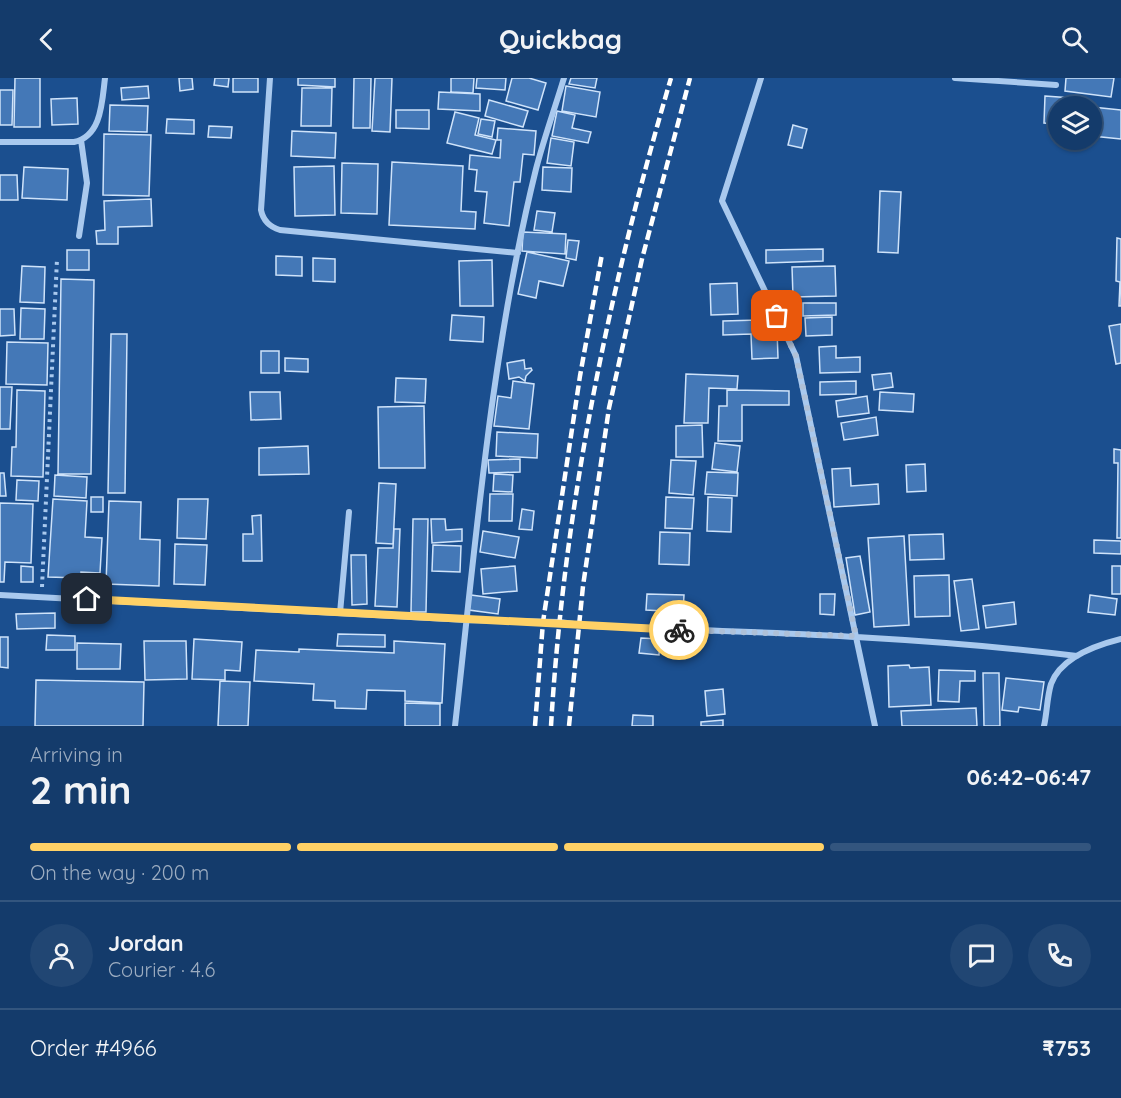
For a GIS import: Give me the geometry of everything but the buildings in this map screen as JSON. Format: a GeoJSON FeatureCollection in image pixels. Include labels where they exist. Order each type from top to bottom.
{"type":"FeatureCollection","features":[{"type":"Feature","properties":{"kind":"street"},"geometry":{"type":"LineString","coordinates":[[0,142],[81,140],[90,134],[97,121],[105,78]]}},
{"type":"Feature","properties":{"kind":"street"},"geometry":{"type":"LineString","coordinates":[[270,78],[261,210],[266,221],[273,228],[518,253]]}},
{"type":"Feature","properties":{"kind":"street"},"geometry":{"type":"LineString","coordinates":[[455,726],[490,423],[518,253],[537,167],[564,78]]}},
{"type":"Feature","properties":{"kind":"street"},"geometry":{"type":"LineString","coordinates":[[761,78],[722,201],[796,356],[875,726]]}},
{"type":"Feature","properties":{"kind":"street"},"geometry":{"type":"LineString","coordinates":[[955,78],[1056,85]]}},
{"type":"Feature","properties":{"kind":"street"},"geometry":{"type":"LineString","coordinates":[[79,236],[87,183],[81,140]]}},
{"type":"Feature","properties":{"kind":"street"},"geometry":{"type":"LineString","coordinates":[[340,613],[349,512]]}},
{"type":"Feature","properties":{"kind":"street"},"geometry":{"type":"LineString","coordinates":[[0,595],[467,620],[856,636],[1018,648],[1077,656]]}},
{"type":"Feature","properties":{"kind":"street"},"geometry":{"type":"LineString","coordinates":[[1044,726],[1052,684],[1060,670],[1077,656],[1104,643],[1121,639]]}},
{"type":"Feature","properties":{"kind":"path"},"geometry":{"type":"LineString","coordinates":[[41,597],[57,259]]}},
{"type":"Feature","properties":{"kind":"railway"},"geometry":{"type":"LineString","coordinates":[[551,726],[557,644],[578,480],[609,318],[628,237],[671,78]]}},
{"type":"Feature","properties":{"kind":"railway"},"geometry":{"type":"LineString","coordinates":[[569,726],[583,586],[609,408],[642,259],[690,78]]}},
{"type":"Feature","properties":{"kind":"railway"},"geometry":{"type":"LineString","coordinates":[[535,726],[543,622],[580,376],[602,254]]}},
{"type":"Feature","properties":{"kind":"way so far"},"geometry":{"type":"LineString","coordinates":[[679,630],[856,636],[796,356],[777,316]]}},
{"type":"Feature","properties":{"kind":"route"},"geometry":{"type":"LineString","coordinates":[[87,599],[679,630]]}}]}
